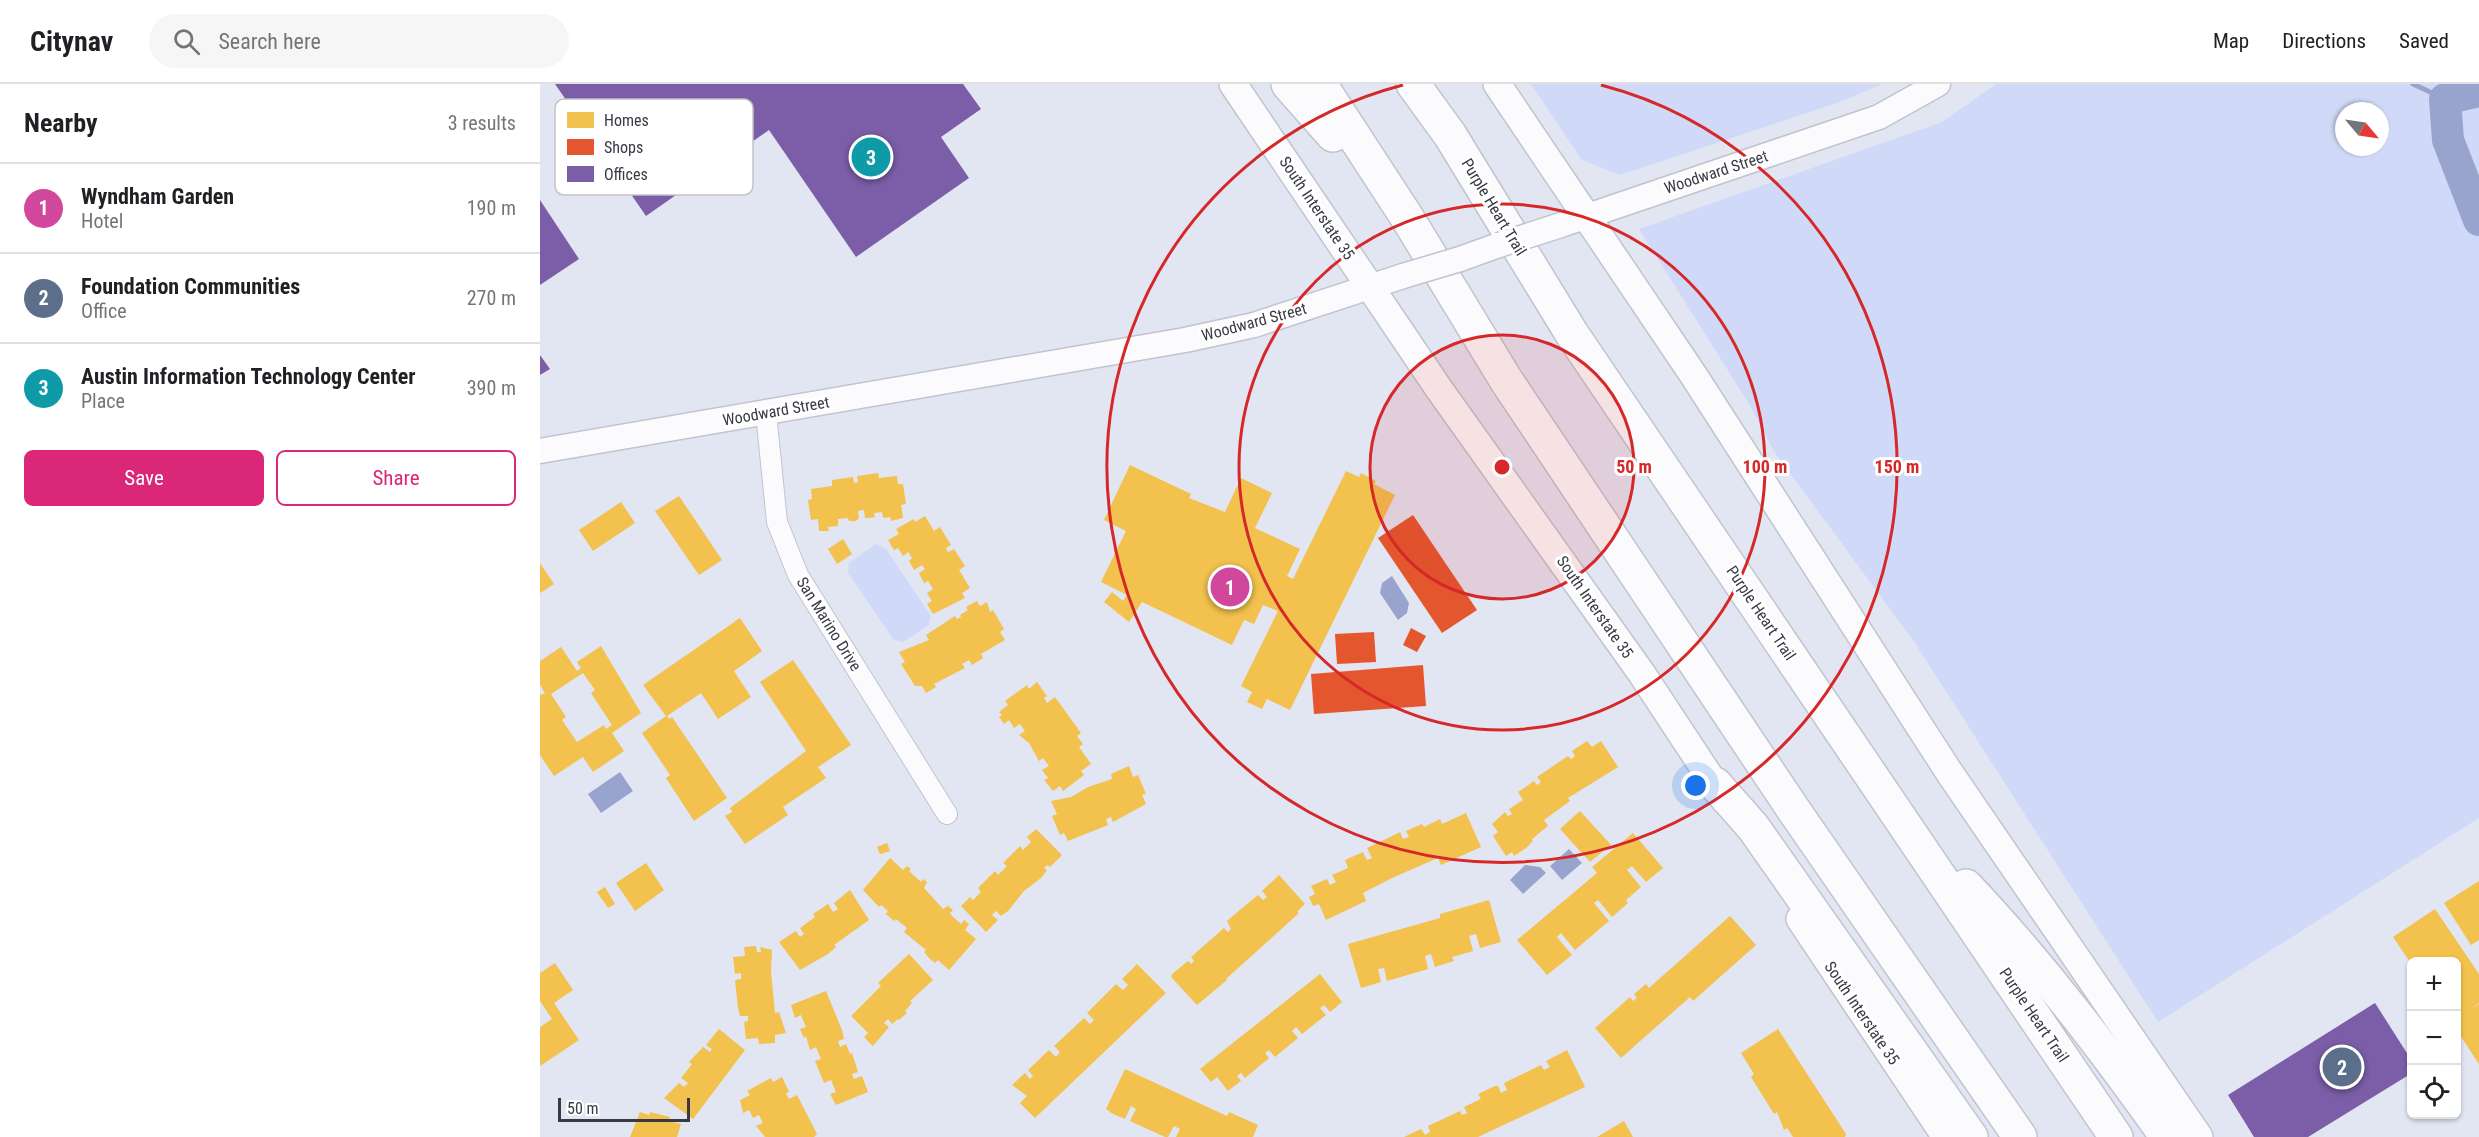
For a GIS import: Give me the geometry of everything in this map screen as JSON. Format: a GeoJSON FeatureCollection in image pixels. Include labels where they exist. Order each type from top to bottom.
{"type":"FeatureCollection","features":[{"type":"Feature","properties":{"kind":"highway"},"geometry":{"type":"LineString","coordinates":[[1288,84],[1408,219]]}},
{"type":"Feature","properties":{"kind":"highway"},"geometry":{"type":"LineString","coordinates":[[1320,84],[1408,219],[1506,380],[1793,809],[2020,1137]]}},
{"type":"Feature","properties":{"kind":"highway","name":"Purple Heart Trail"},"geometry":{"type":"LineString","coordinates":[[1413,84],[1450,135],[1572,334],[2116,1137]]}},
{"type":"Feature","properties":{"kind":"highway"},"geometry":{"type":"LineString","coordinates":[[1428,84],[1450,135]]}},
{"type":"Feature","properties":{"kind":"highway"},"geometry":{"type":"LineString","coordinates":[[1715,784],[1754,827],[1971,1137]]}},
{"type":"Feature","properties":{"kind":"highway"},"geometry":{"type":"LineString","coordinates":[[1903,822],[2008,931],[2114,1062],[2167,1137]]}},
{"type":"Feature","properties":{"kind":"main road","name":"South Interstate 35"},"geometry":{"type":"LineString","coordinates":[[1233,84],[1370,287],[1642,674],[1715,784],[1829,965],[1946,1137]]}},
{"type":"Feature","properties":{"kind":"main road"},"geometry":{"type":"LineString","coordinates":[[1497,84],[1700,386],[1949,772],[2199,1137]]}},
{"type":"Feature","properties":{"kind":"street","name":"Woodward Street"},"geometry":{"type":"LineString","coordinates":[[540,450],[1185,340],[1254,325],[1561,225],[1879,117],[1938,84]]}},
{"type":"Feature","properties":{"kind":"street","name":"San Marino Drive"},"geometry":{"type":"LineString","coordinates":[[766,413],[777,522],[786,549],[798,575],[947,814]]}},
{"type":"Feature","properties":{"kind":"shaded area"},"geometry":{"type":"Polygon","coordinates":[[[1531,84],[1882,84],[1840,102],[1620,175],[1582,160],[1531,84]]]}},
{"type":"Feature","properties":{"kind":"shaded area"},"geometry":{"type":"Polygon","coordinates":[[[1996,84],[2479,84],[2479,818],[2158,1022],[1913,640],[1775,453],[1749,404],[1639,229],[1942,122],[1996,84]]]}},
{"type":"Feature","properties":{"kind":"shaded area"},"geometry":{"type":"Polygon","coordinates":[[[876,544],[886,549],[931,616],[929,625],[903,642],[894,640],[848,573],[849,563],[876,544]]]}},
{"type":"Feature","properties":{"kind":"shaded area"},"geometry":{"type":"Polygon","coordinates":[[[1392,576],[1409,603],[1407,613],[1398,620],[1380,593],[1382,583],[1392,576]]]}},
{"type":"Feature","properties":{"kind":"shaded area"},"geometry":{"type":"Polygon","coordinates":[[[620,772],[633,791],[601,813],[588,794],[620,772]]]}},
{"type":"Feature","properties":{"kind":"shaded area"},"geometry":{"type":"Polygon","coordinates":[[[1569,849],[1582,863],[1562,880],[1550,866],[1569,849]]]}},
{"type":"Feature","properties":{"kind":"shaded area"},"geometry":{"type":"Polygon","coordinates":[[[1525,865],[1540,867],[1546,873],[1523,894],[1510,880],[1525,865]]]}},
{"type":"Feature","properties":{"kind":"building: Homes"},"geometry":{"type":"Polygon","coordinates":[[[1130,465],[1191,494],[1189,498],[1225,512],[1241,478],[1272,493],[1255,528],[1300,549],[1287,576],[1293,579],[1346,471],[1359,477],[1361,473],[1376,481],[1374,484],[1395,495],[1290,710],[1267,699],[1262,709],[1247,702],[1252,692],[1241,686],[1278,611],[1263,605],[1254,624],[1244,620],[1232,645],[1142,602],[1129,622],[1104,602],[1112,592],[1123,601],[1127,595],[1101,582],[1126,531],[1104,520],[1130,465]]]}},
{"type":"Feature","properties":{"kind":"building: Homes"},"geometry":{"type":"Polygon","coordinates":[[[878,473],[879,478],[897,476],[898,484],[903,484],[906,504],[901,505],[903,518],[891,521],[890,517],[883,518],[882,512],[874,513],[875,517],[865,518],[864,510],[858,511],[859,518],[856,521],[849,521],[848,518],[838,519],[838,526],[828,527],[829,531],[819,531],[818,519],[811,520],[808,500],[812,499],[811,489],[832,486],[832,480],[853,477],[854,483],[858,482],[857,476],[878,473]]]}},
{"type":"Feature","properties":{"kind":"building: Homes"},"geometry":{"type":"Polygon","coordinates":[[[679,496],[722,560],[699,575],[655,511],[679,496]]]}},
{"type":"Feature","properties":{"kind":"building: Homes"},"geometry":{"type":"Polygon","coordinates":[[[621,502],[635,523],[593,551],[579,530],[621,502]]]}},
{"type":"Feature","properties":{"kind":"building: Homes"},"geometry":{"type":"Polygon","coordinates":[[[925,516],[934,531],[940,527],[951,545],[946,548],[948,552],[954,549],[965,566],[959,570],[970,588],[962,593],[965,598],[933,614],[927,604],[932,601],[927,593],[933,589],[928,581],[924,583],[919,573],[925,569],[922,565],[914,570],[909,561],[912,558],[908,552],[903,556],[898,548],[894,550],[888,540],[899,534],[896,529],[925,516]]]}},
{"type":"Feature","properties":{"kind":"building: Homes"},"geometry":{"type":"Polygon","coordinates":[[[843,539],[852,554],[837,564],[828,549],[843,539]]]}},
{"type":"Feature","properties":{"kind":"building: Homes"},"geometry":{"type":"Polygon","coordinates":[[[540,563],[554,584],[540,593],[540,563]]]}},
{"type":"Feature","properties":{"kind":"building: Homes"},"geometry":{"type":"Polygon","coordinates":[[[977,601],[980,606],[987,602],[990,612],[993,610],[1004,629],[1000,632],[1005,640],[981,654],[983,658],[972,665],[969,660],[962,664],[965,668],[934,684],[936,687],[926,693],[922,686],[915,686],[901,664],[905,662],[899,652],[929,640],[926,635],[955,616],[957,619],[961,617],[960,615],[968,610],[966,607],[977,601]]]}},
{"type":"Feature","properties":{"kind":"building: Homes"},"geometry":{"type":"Polygon","coordinates":[[[740,618],[762,651],[734,671],[751,697],[718,719],[701,693],[667,716],[669,719],[672,717],[727,798],[694,821],[666,778],[670,775],[642,733],[666,716],[643,685],[740,618]]]}},
{"type":"Feature","properties":{"kind":"building: Homes"},"geometry":{"type":"Polygon","coordinates":[[[601,646],[641,713],[612,733],[624,751],[593,772],[583,757],[554,776],[540,755],[540,693],[541,695],[545,693],[540,685],[540,661],[561,647],[577,671],[581,668],[577,662],[601,646]],[[583,673],[551,694],[566,717],[562,720],[577,742],[604,725],[606,729],[612,725],[591,693],[595,690],[583,673]]]}},
{"type":"Feature","properties":{"kind":"building: Homes"},"geometry":{"type":"Polygon","coordinates":[[[793,660],[851,745],[818,767],[826,778],[783,807],[788,815],[745,844],[725,816],[732,812],[730,808],[806,751],[760,682],[793,660]]]}},
{"type":"Feature","properties":{"kind":"building: Homes"},"geometry":{"type":"Polygon","coordinates":[[[1037,682],[1047,696],[1044,698],[1047,703],[1055,697],[1081,733],[1077,736],[1083,744],[1079,747],[1091,764],[1081,771],[1084,775],[1063,791],[1060,786],[1053,791],[1044,780],[1048,778],[1042,770],[1049,766],[1043,758],[1039,761],[1029,743],[1019,735],[1025,731],[1020,724],[1014,728],[1009,720],[1004,724],[999,717],[1002,715],[999,712],[1008,705],[1005,701],[1027,685],[1029,689],[1037,682]]]}},
{"type":"Feature","properties":{"kind":"building: Homes"},"geometry":{"type":"Polygon","coordinates":[[[1587,741],[1592,747],[1601,741],[1618,767],[1568,798],[1570,801],[1544,820],[1548,826],[1532,839],[1533,841],[1526,848],[1514,856],[1512,852],[1506,856],[1493,836],[1498,832],[1492,824],[1505,812],[1508,816],[1512,814],[1509,809],[1523,800],[1518,792],[1534,781],[1537,785],[1541,782],[1537,777],[1568,756],[1571,759],[1575,756],[1572,751],[1587,741]]]}},
{"type":"Feature","properties":{"kind":"building: Homes"},"geometry":{"type":"Polygon","coordinates":[[[1129,766],[1133,777],[1138,775],[1146,794],[1142,795],[1146,804],[1113,822],[1111,817],[1106,819],[1108,825],[1068,841],[1064,833],[1060,835],[1052,816],[1057,814],[1051,801],[1071,797],[1088,787],[1112,779],[1111,774],[1129,766]]]}},
{"type":"Feature","properties":{"kind":"building: Homes"},"geometry":{"type":"Polygon","coordinates":[[[1580,811],[1611,845],[1590,862],[1560,829],[1580,811]]]}},
{"type":"Feature","properties":{"kind":"building: Homes"},"geometry":{"type":"Polygon","coordinates":[[[1466,813],[1481,847],[1441,865],[1438,858],[1392,878],[1363,893],[1366,901],[1326,920],[1319,904],[1313,906],[1309,897],[1315,894],[1311,886],[1327,879],[1330,885],[1336,882],[1332,875],[1348,868],[1345,860],[1363,852],[1367,860],[1372,858],[1367,848],[1400,832],[1403,839],[1409,837],[1406,831],[1422,824],[1424,827],[1440,819],[1442,824],[1466,813]]]}},
{"type":"Feature","properties":{"kind":"building: Homes"},"geometry":{"type":"Polygon","coordinates":[[[1036,829],[1062,855],[1050,867],[1047,865],[1044,868],[1047,870],[1041,878],[1024,891],[1008,911],[1001,916],[996,911],[992,915],[998,920],[986,932],[961,906],[970,897],[973,900],[981,892],[978,888],[995,871],[998,875],[1007,866],[1003,863],[1020,846],[1023,850],[1031,842],[1027,837],[1036,829]]]}},
{"type":"Feature","properties":{"kind":"building: Homes"},"geometry":{"type":"Polygon","coordinates":[[[1633,833],[1663,868],[1646,882],[1632,866],[1627,870],[1641,887],[1612,917],[1598,900],[1594,903],[1609,921],[1575,950],[1561,933],[1557,937],[1572,955],[1547,975],[1517,940],[1597,873],[1592,867],[1633,833]]]}},
{"type":"Feature","properties":{"kind":"building: Homes"},"geometry":{"type":"Polygon","coordinates":[[[887,843],[890,851],[880,854],[877,847],[887,843]]]}},
{"type":"Feature","properties":{"kind":"building: Homes"},"geometry":{"type":"Polygon","coordinates":[[[890,858],[903,870],[907,866],[911,869],[909,871],[921,882],[923,879],[927,882],[924,888],[943,909],[948,906],[953,910],[950,913],[952,916],[961,924],[964,920],[969,924],[965,930],[976,939],[949,970],[938,960],[935,963],[930,959],[924,952],[926,950],[904,932],[907,928],[896,919],[894,921],[886,914],[888,911],[881,905],[879,907],[863,890],[890,858]]]}},
{"type":"Feature","properties":{"kind":"building: Homes"},"geometry":{"type":"Polygon","coordinates":[[[646,863],[664,890],[635,911],[616,883],[646,863]]]}},
{"type":"Feature","properties":{"kind":"building: Homes"},"geometry":{"type":"Polygon","coordinates":[[[1279,875],[1305,904],[1297,912],[1299,913],[1197,1005],[1171,977],[1172,974],[1188,961],[1191,964],[1194,961],[1191,957],[1224,928],[1228,932],[1231,929],[1227,921],[1258,895],[1263,900],[1267,897],[1262,891],[1279,875]]]}},
{"type":"Feature","properties":{"kind":"building: Homes"},"geometry":{"type":"Polygon","coordinates":[[[2479,881],[2479,940],[2471,945],[2444,903],[2479,881]]]}},
{"type":"Feature","properties":{"kind":"building: Homes"},"geometry":{"type":"Polygon","coordinates":[[[605,887],[615,904],[608,908],[597,892],[605,887]]]}},
{"type":"Feature","properties":{"kind":"building: Homes"},"geometry":{"type":"Polygon","coordinates":[[[850,890],[869,920],[834,945],[836,947],[828,954],[800,970],[779,942],[796,931],[800,937],[804,934],[800,928],[815,917],[813,914],[828,904],[833,912],[838,909],[834,903],[850,890]]]}},
{"type":"Feature","properties":{"kind":"building: Homes"},"geometry":{"type":"Polygon","coordinates":[[[1489,900],[1501,942],[1480,948],[1476,934],[1469,936],[1473,951],[1452,957],[1454,961],[1435,967],[1431,954],[1425,956],[1428,969],[1387,981],[1384,968],[1378,969],[1381,982],[1361,988],[1348,944],[1440,918],[1440,914],[1489,900]]]}},
{"type":"Feature","properties":{"kind":"building: Homes"},"geometry":{"type":"Polygon","coordinates":[[[2435,909],[2479,974],[2479,1003],[2471,1009],[2479,1004],[2479,1064],[2461,1037],[2461,957],[2407,958],[2393,937],[2435,909]]]}},
{"type":"Feature","properties":{"kind":"building: Homes"},"geometry":{"type":"Polygon","coordinates":[[[1730,916],[1756,945],[1693,1001],[1690,997],[1621,1058],[1595,1028],[1630,997],[1633,1001],[1637,998],[1634,994],[1646,984],[1649,988],[1730,916]]]}},
{"type":"Feature","properties":{"kind":"building: Homes"},"geometry":{"type":"Polygon","coordinates":[[[756,946],[757,952],[761,952],[760,947],[772,950],[771,972],[775,1013],[779,1012],[786,1033],[775,1035],[775,1043],[759,1044],[758,1038],[746,1039],[744,1022],[748,1021],[748,1016],[740,1016],[738,1008],[735,980],[741,979],[741,973],[735,974],[733,957],[745,956],[744,947],[756,946]]]}},
{"type":"Feature","properties":{"kind":"building: Homes"},"geometry":{"type":"Polygon","coordinates":[[[909,954],[933,980],[910,1001],[912,1003],[905,1011],[907,1013],[892,1024],[888,1019],[884,1023],[889,1027],[873,1046],[864,1037],[868,1033],[851,1016],[881,986],[878,983],[909,954]]]}},
{"type":"Feature","properties":{"kind":"building: Homes"},"geometry":{"type":"Polygon","coordinates":[[[555,963],[573,990],[554,1003],[579,1040],[540,1066],[540,1027],[552,1019],[540,1001],[540,973],[555,963]]]}},
{"type":"Feature","properties":{"kind":"building: Homes"},"geometry":{"type":"Polygon","coordinates":[[[1137,964],[1166,993],[1035,1118],[1020,1103],[1027,1096],[1012,1085],[1025,1073],[1030,1079],[1033,1076],[1028,1070],[1049,1050],[1056,1057],[1060,1052],[1054,1046],[1084,1018],[1090,1024],[1094,1020],[1087,1013],[1116,984],[1123,990],[1128,985],[1122,979],[1137,964]]]}},
{"type":"Feature","properties":{"kind":"building: Homes"},"geometry":{"type":"Polygon","coordinates":[[[1320,974],[1342,1002],[1330,1012],[1324,1005],[1320,1008],[1326,1015],[1302,1034],[1296,1027],[1292,1031],[1298,1038],[1275,1057],[1269,1050],[1265,1053],[1269,1058],[1245,1078],[1241,1073],[1237,1076],[1241,1081],[1228,1091],[1217,1077],[1211,1082],[1200,1069],[1320,974]]]}},
{"type":"Feature","properties":{"kind":"building: Homes"},"geometry":{"type":"Polygon","coordinates":[[[826,991],[842,1030],[844,1039],[838,1041],[840,1047],[846,1044],[850,1054],[852,1053],[858,1072],[852,1074],[854,1079],[862,1076],[868,1092],[836,1105],[830,1094],[836,1092],[831,1080],[824,1083],[815,1061],[821,1059],[816,1047],[810,1050],[806,1036],[804,1038],[800,1029],[806,1027],[801,1015],[795,1018],[791,1005],[826,991]]]}},
{"type":"Feature","properties":{"kind":"building: Homes"},"geometry":{"type":"Polygon","coordinates":[[[719,1029],[745,1050],[693,1119],[664,1098],[679,1083],[684,1087],[688,1083],[681,1078],[692,1064],[689,1062],[703,1047],[710,1052],[712,1049],[706,1045],[719,1029]]]}},
{"type":"Feature","properties":{"kind":"building: Homes"},"geometry":{"type":"Polygon","coordinates":[[[1778,1029],[1846,1134],[1845,1137],[1793,1137],[1787,1128],[1784,1130],[1777,1112],[1774,1114],[1751,1077],[1754,1074],[1741,1053],[1778,1029]]]}},
{"type":"Feature","properties":{"kind":"building: Homes"},"geometry":{"type":"Polygon","coordinates":[[[1567,1050],[1585,1087],[1478,1137],[1404,1137],[1421,1129],[1425,1135],[1430,1132],[1428,1126],[1460,1111],[1462,1115],[1467,1113],[1464,1107],[1481,1099],[1478,1094],[1495,1086],[1498,1086],[1501,1093],[1507,1090],[1504,1083],[1541,1065],[1544,1070],[1550,1067],[1546,1061],[1567,1050]]]}},
{"type":"Feature","properties":{"kind":"building: Homes"},"geometry":{"type":"Polygon","coordinates":[[[1125,1069],[1227,1116],[1229,1112],[1258,1125],[1253,1137],[1176,1137],[1180,1129],[1174,1126],[1168,1137],[1165,1137],[1130,1121],[1136,1109],[1131,1106],[1125,1119],[1113,1114],[1106,1109],[1125,1069]]]}},
{"type":"Feature","properties":{"kind":"building: Homes"},"geometry":{"type":"Polygon","coordinates":[[[782,1077],[789,1092],[786,1093],[789,1099],[797,1095],[817,1134],[814,1137],[765,1137],[756,1126],[763,1123],[759,1115],[753,1118],[749,1110],[743,1113],[740,1100],[750,1095],[747,1091],[771,1078],[773,1082],[782,1077]]]}},
{"type":"Feature","properties":{"kind":"building: Homes"},"geometry":{"type":"Polygon","coordinates":[[[640,1112],[670,1117],[669,1121],[681,1124],[677,1137],[630,1137],[640,1112]]]}},
{"type":"Feature","properties":{"kind":"building: Homes"},"geometry":{"type":"Polygon","coordinates":[[[1624,1121],[1633,1137],[1597,1137],[1624,1121]]]}},
{"type":"Feature","properties":{"kind":"building: Shops"},"geometry":{"type":"Polygon","coordinates":[[[1413,515],[1477,610],[1442,633],[1378,538],[1413,515]]]}},
{"type":"Feature","properties":{"kind":"building: Shops"},"geometry":{"type":"Polygon","coordinates":[[[1411,628],[1426,636],[1417,652],[1403,645],[1411,628]]]}},
{"type":"Feature","properties":{"kind":"building: Shops"},"geometry":{"type":"Polygon","coordinates":[[[1374,632],[1376,662],[1337,664],[1335,634],[1374,632]]]}},
{"type":"Feature","properties":{"kind":"building: Shops"},"geometry":{"type":"Polygon","coordinates":[[[1423,665],[1426,706],[1314,714],[1311,674],[1423,665]]]}},
{"type":"Feature","properties":{"kind":"building: Offices"},"geometry":{"type":"Polygon","coordinates":[[[555,84],[963,84],[981,109],[941,137],[969,178],[856,257],[769,130],[753,141],[753,99],[565,99],[555,84]]]}},
{"type":"Feature","properties":{"kind":"building: Offices"},"geometry":{"type":"Polygon","coordinates":[[[632,195],[676,195],[646,216],[632,195]]]}},
{"type":"Feature","properties":{"kind":"building: Offices"},"geometry":{"type":"Polygon","coordinates":[[[540,200],[579,259],[540,285],[540,200]]]}},
{"type":"Feature","properties":{"kind":"building: Offices"},"geometry":{"type":"Polygon","coordinates":[[[540,355],[550,369],[540,375],[540,355]]]}},
{"type":"Feature","properties":{"kind":"building: Offices"},"geometry":{"type":"Polygon","coordinates":[[[2375,1003],[2407,1053],[2407,1076],[2308,1137],[2254,1137],[2228,1095],[2375,1003]]]}},
{"type":"Feature","properties":{"kind":"waterway"},"geometry":{"type":"LineString","coordinates":[[2413,84],[2445,99]]}},
{"type":"Feature","properties":{"kind":"waterway"},"geometry":{"type":"LineString","coordinates":[[2479,91],[2445,99],[2448,140],[2479,220]]}},
{"type":"Feature","properties":{"kind":"place","name":"Austin Information Technology Center"},"geometry":{"type":"Point","coordinates":[871,157]}},
{"type":"Feature","properties":{"kind":"place","name":"Wyndham Garden"},"geometry":{"type":"Point","coordinates":[1230,587]}},
{"type":"Feature","properties":{"kind":"place","name":"Foundation Communities"},"geometry":{"type":"Point","coordinates":[2342,1067]}}]}
